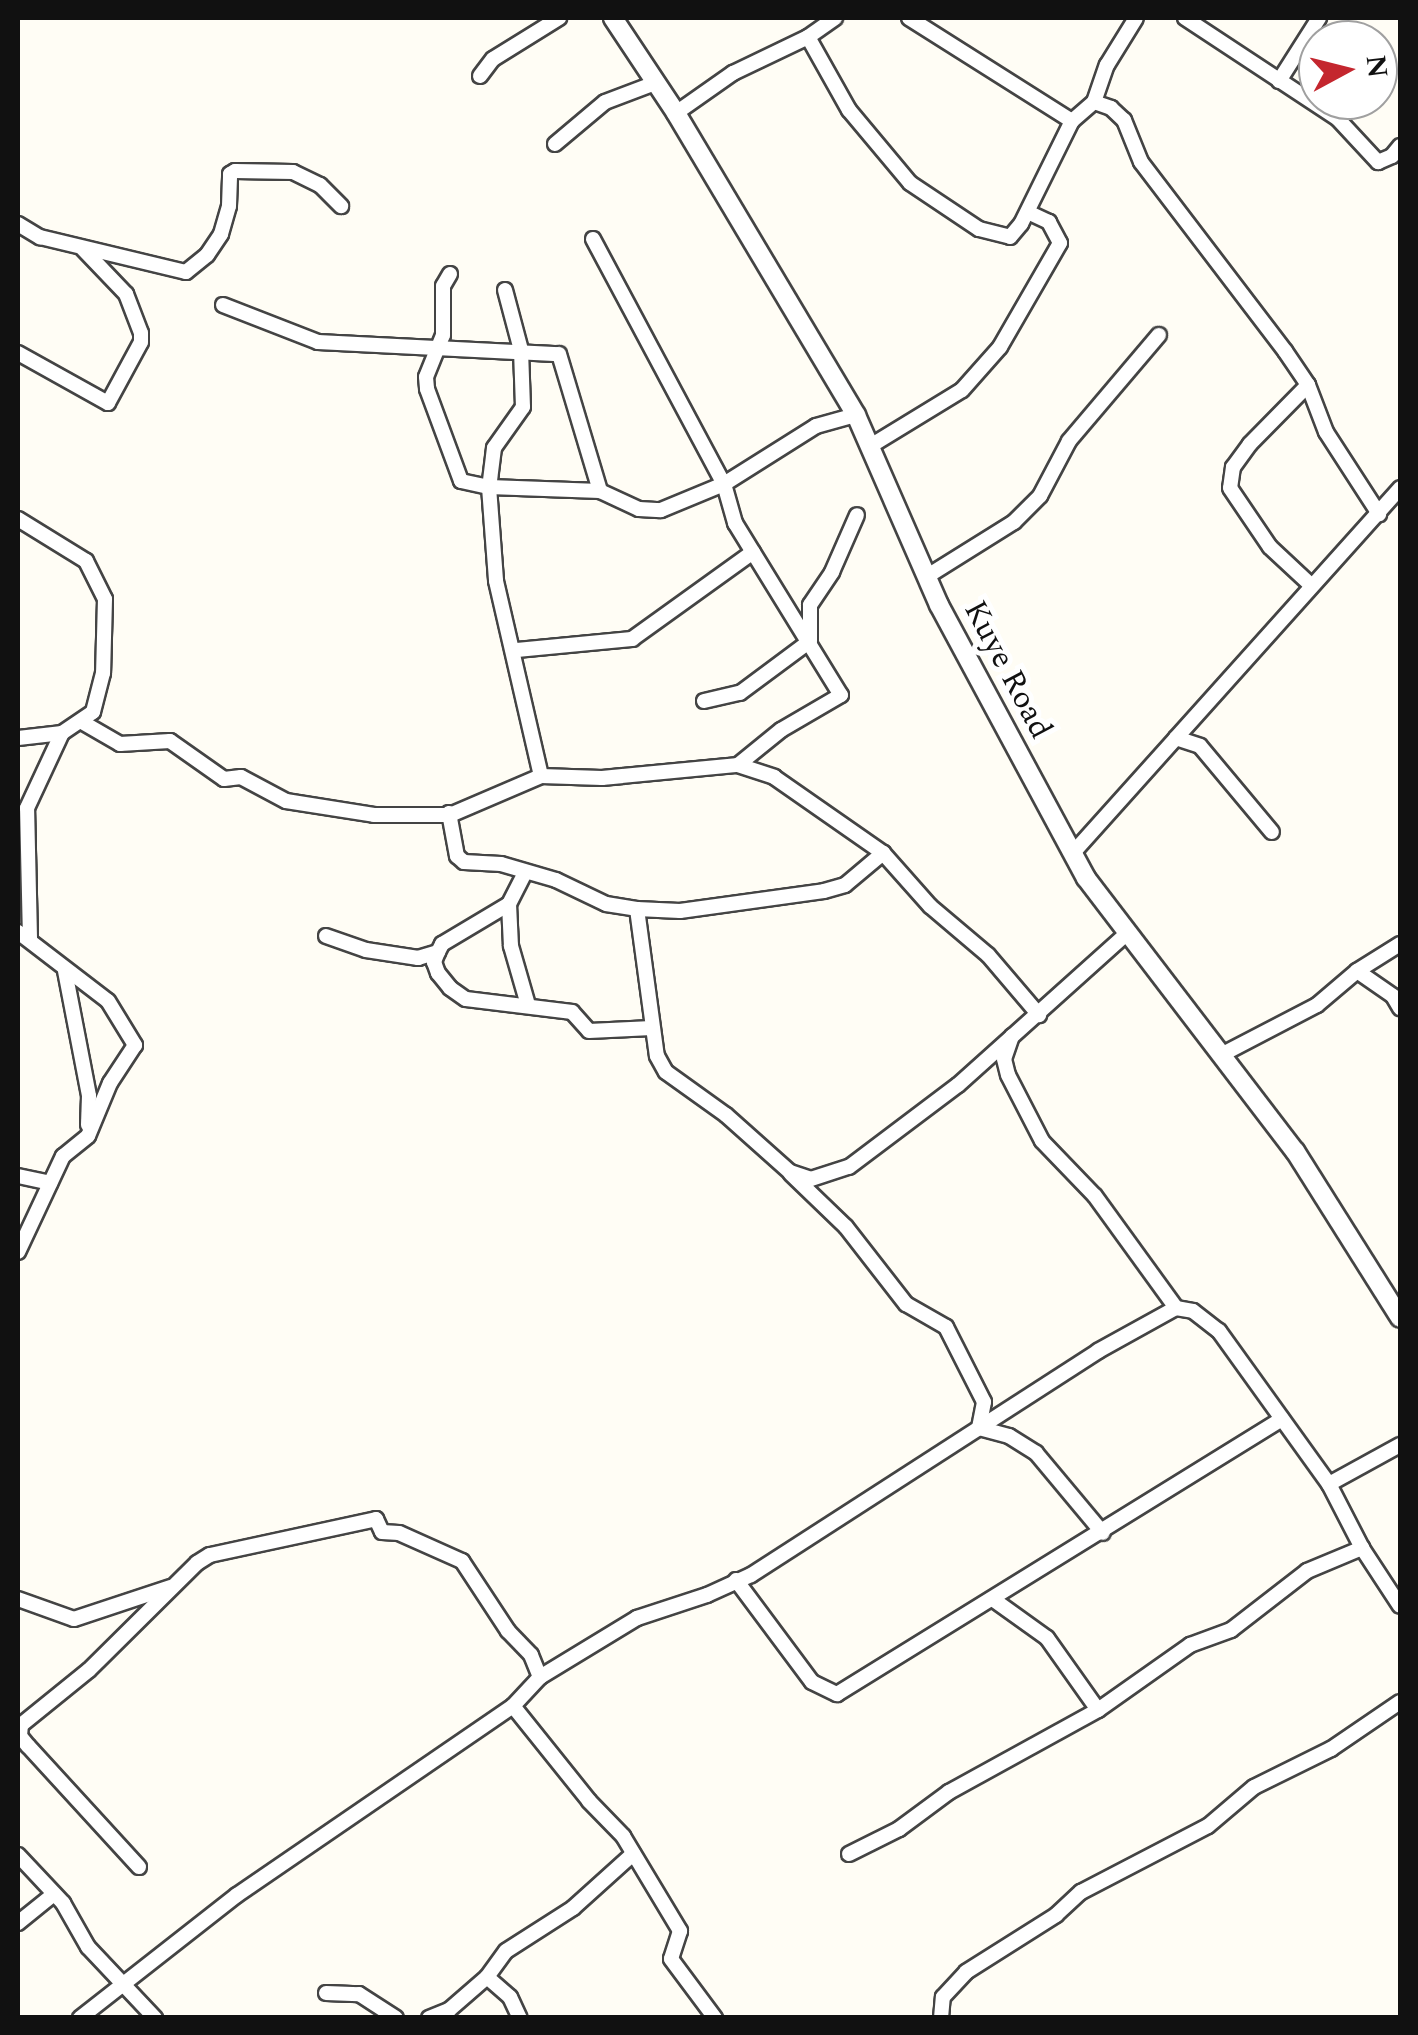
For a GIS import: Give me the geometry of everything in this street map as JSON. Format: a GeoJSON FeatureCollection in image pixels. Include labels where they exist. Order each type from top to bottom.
{"type":"FeatureCollection","features":[{"type":"Feature","properties":{"kind":"street"},"geometry":{"type":"LineString","coordinates":[[480,76],[493,60],[559,18]]}},
{"type":"Feature","properties":{"kind":"street","name":"Kuye Road"},"geometry":{"type":"LineString","coordinates":[[613,18],[676,114],[856,415],[926,576],[983,693],[1072,854],[1125,935],[1296,1151],[1400,1318]]}},
{"type":"Feature","properties":{"kind":"street"},"geometry":{"type":"LineString","coordinates":[[676,114],[732,73],[808,37],[835,18]]}},
{"type":"Feature","properties":{"kind":"street"},"geometry":{"type":"LineString","coordinates":[[909,18],[1072,122]]}},
{"type":"Feature","properties":{"kind":"street"},"geometry":{"type":"LineString","coordinates":[[808,37],[859,124],[920,190],[962,220],[1003,238],[1017,230],[1028,212],[1072,122],[1094,102],[1107,65],[1136,18]]}},
{"type":"Feature","properties":{"kind":"street"},"geometry":{"type":"LineString","coordinates":[[1186,18],[1338,119],[1378,162],[1386,160],[1400,146]]}},
{"type":"Feature","properties":{"kind":"street"},"geometry":{"type":"LineString","coordinates":[[1278,81],[1319,18]]}},
{"type":"Feature","properties":{"kind":"street"},"geometry":{"type":"LineString","coordinates":[[555,144],[605,102],[655,83]]}},
{"type":"Feature","properties":{"kind":"street"},"geometry":{"type":"LineString","coordinates":[[1094,102],[1110,108],[1124,120],[1141,162],[1308,385],[1326,432],[1379,514]]}},
{"type":"Feature","properties":{"kind":"street"},"geometry":{"type":"LineString","coordinates":[[1386,160],[1400,168]]}},
{"type":"Feature","properties":{"kind":"street"},"geometry":{"type":"LineString","coordinates":[[18,224],[40,237],[83,249],[129,255],[174,270],[195,268],[226,222],[230,174],[246,170],[307,177],[341,206]]}},
{"type":"Feature","properties":{"kind":"street"},"geometry":{"type":"LineString","coordinates":[[872,446],[976,378],[1018,321],[1060,242],[1049,222],[1028,212]]}},
{"type":"Feature","properties":{"kind":"street"},"geometry":{"type":"LineString","coordinates":[[593,239],[724,484],[735,523],[841,694],[781,730],[738,765]]}},
{"type":"Feature","properties":{"kind":"street"},"geometry":{"type":"LineString","coordinates":[[18,353],[108,403],[141,342],[141,333],[126,294],[83,249]]}},
{"type":"Feature","properties":{"kind":"street"},"geometry":{"type":"LineString","coordinates":[[450,274],[442,286],[440,345],[426,376],[426,389],[461,481],[488,487],[600,491],[639,509],[661,510],[724,484],[816,426],[856,415]]}},
{"type":"Feature","properties":{"kind":"street"},"geometry":{"type":"LineString","coordinates":[[504,290],[521,350],[523,407],[494,448],[488,487],[496,580],[516,650],[541,776]]}},
{"type":"Feature","properties":{"kind":"street"},"geometry":{"type":"LineString","coordinates":[[224,305],[318,342],[414,350],[440,345],[559,354],[600,491]]}},
{"type":"Feature","properties":{"kind":"street"},"geometry":{"type":"LineString","coordinates":[[926,576],[1014,522],[1040,496],[1069,441],[1158,336]]}},
{"type":"Feature","properties":{"kind":"street"},"geometry":{"type":"LineString","coordinates":[[1308,385],[1250,444],[1233,467],[1230,488],[1270,547],[1312,586]]}},
{"type":"Feature","properties":{"kind":"street"},"geometry":{"type":"LineString","coordinates":[[1072,854],[1400,488]]}},
{"type":"Feature","properties":{"kind":"street"},"geometry":{"type":"LineString","coordinates":[[810,641],[810,606],[832,572],[857,514]]}},
{"type":"Feature","properties":{"kind":"street"},"geometry":{"type":"LineString","coordinates":[[18,519],[86,561],[105,599],[99,694],[93,712],[62,733],[18,738]]}},
{"type":"Feature","properties":{"kind":"street"},"geometry":{"type":"LineString","coordinates":[[516,650],[632,639],[753,552]]}},
{"type":"Feature","properties":{"kind":"street"},"geometry":{"type":"LineString","coordinates":[[704,701],[740,694],[810,641]]}},
{"type":"Feature","properties":{"kind":"street"},"geometry":{"type":"LineString","coordinates":[[82,722],[120,744],[170,741],[224,779],[241,777],[286,800],[374,815],[449,814],[541,776],[602,778],[738,765],[774,777],[883,853],[930,906],[988,955],[1039,1015]]}},
{"type":"Feature","properties":{"kind":"street"},"geometry":{"type":"LineString","coordinates":[[18,1252],[63,1156],[88,1136],[110,1083],[134,1045],[108,1001],[24,935],[27,808],[62,733]]}},
{"type":"Feature","properties":{"kind":"street"},"geometry":{"type":"LineString","coordinates":[[1176,738],[1200,746],[1272,832]]}},
{"type":"Feature","properties":{"kind":"street"},"geometry":{"type":"LineString","coordinates":[[449,814],[457,856],[464,862],[501,864],[556,880],[606,904],[637,909],[680,911],[824,892],[844,884],[883,853]]}},
{"type":"Feature","properties":{"kind":"street"},"geometry":{"type":"LineString","coordinates":[[525,872],[508,904],[442,944],[434,962],[450,988],[466,998],[572,1012],[589,1031],[652,1028]]}},
{"type":"Feature","properties":{"kind":"street"},"geometry":{"type":"LineString","coordinates":[[508,904],[511,946],[528,1005]]}},
{"type":"Feature","properties":{"kind":"street"},"geometry":{"type":"LineString","coordinates":[[637,909],[652,1028],[657,1056],[666,1072],[726,1114],[790,1172],[846,1227],[906,1304],[946,1328],[984,1402],[979,1428]]}},
{"type":"Feature","properties":{"kind":"street"},"geometry":{"type":"LineString","coordinates":[[790,1172],[811,1179],[849,1167],[958,1085],[1125,935]]}},
{"type":"Feature","properties":{"kind":"street"},"geometry":{"type":"LineString","coordinates":[[326,936],[403,958],[438,952]]}},
{"type":"Feature","properties":{"kind":"street"},"geometry":{"type":"LineString","coordinates":[[1220,1055],[1318,1005],[1357,971],[1400,944]]}},
{"type":"Feature","properties":{"kind":"street"},"geometry":{"type":"LineString","coordinates":[[65,970],[88,1096],[88,1136]]}},
{"type":"Feature","properties":{"kind":"street"},"geometry":{"type":"LineString","coordinates":[[1357,971],[1394,996],[1400,1008]]}},
{"type":"Feature","properties":{"kind":"street"},"geometry":{"type":"LineString","coordinates":[[1012,1036],[1004,1060],[1008,1076],[1042,1141],[1095,1196],[1176,1308]]}},
{"type":"Feature","properties":{"kind":"street"},"geometry":{"type":"LineString","coordinates":[[18,1176],[50,1183]]}},
{"type":"Feature","properties":{"kind":"street"},"geometry":{"type":"LineString","coordinates":[[80,2018],[119,1983],[237,1895],[513,1706],[540,1678],[637,1618],[752,1575],[1128,1332],[1176,1308],[1193,1311],[1219,1332],[1330,1484],[1362,1548],[1400,1606]]}},
{"type":"Feature","properties":{"kind":"street"},"geometry":{"type":"LineString","coordinates":[[736,1580],[812,1682],[837,1694],[1104,1533],[1282,1419]]}},
{"type":"Feature","properties":{"kind":"street"},"geometry":{"type":"LineString","coordinates":[[979,1428],[1024,1442],[1104,1533]]}},
{"type":"Feature","properties":{"kind":"street"},"geometry":{"type":"LineString","coordinates":[[1330,1484],[1400,1445]]}},
{"type":"Feature","properties":{"kind":"street"},"geometry":{"type":"LineString","coordinates":[[138,1867],[28,1746],[20,1736],[21,1724],[89,1670],[172,1587],[210,1556],[376,1519],[382,1532],[399,1534],[462,1561],[508,1631],[532,1655],[540,1678]]}},
{"type":"Feature","properties":{"kind":"street"},"geometry":{"type":"LineString","coordinates":[[849,1854],[899,1829],[949,1792],[1098,1710],[1167,1659],[1231,1630],[1307,1571],[1362,1548]]}},
{"type":"Feature","properties":{"kind":"street"},"geometry":{"type":"LineString","coordinates":[[18,1599],[74,1618],[172,1587]]}},
{"type":"Feature","properties":{"kind":"street"},"geometry":{"type":"LineString","coordinates":[[994,1600],[1038,1628],[1098,1710]]}},
{"type":"Feature","properties":{"kind":"street"},"geometry":{"type":"LineString","coordinates":[[942,2018],[943,1997],[966,1972],[1056,1915],[1081,1892],[1208,1826],[1254,1787],[1331,1749],[1400,1702]]}},
{"type":"Feature","properties":{"kind":"street"},"geometry":{"type":"LineString","coordinates":[[513,1706],[589,1802],[624,1836],[680,1931],[671,1959],[715,2018]]}},
{"type":"Feature","properties":{"kind":"street"},"geometry":{"type":"LineString","coordinates":[[428,2018],[449,2010],[487,1977],[506,1951],[573,1908],[633,1854]]}},
{"type":"Feature","properties":{"kind":"street"},"geometry":{"type":"LineString","coordinates":[[18,1855],[54,1894],[88,1946],[119,1983],[155,2018]]}},
{"type":"Feature","properties":{"kind":"street"},"geometry":{"type":"LineString","coordinates":[[18,1923],[54,1894]]}},
{"type":"Feature","properties":{"kind":"street"},"geometry":{"type":"LineString","coordinates":[[487,1977],[510,1997],[520,2018]]}},
{"type":"Feature","properties":{"kind":"street"},"geometry":{"type":"LineString","coordinates":[[326,1993],[359,1994],[396,2018]]}}]}
